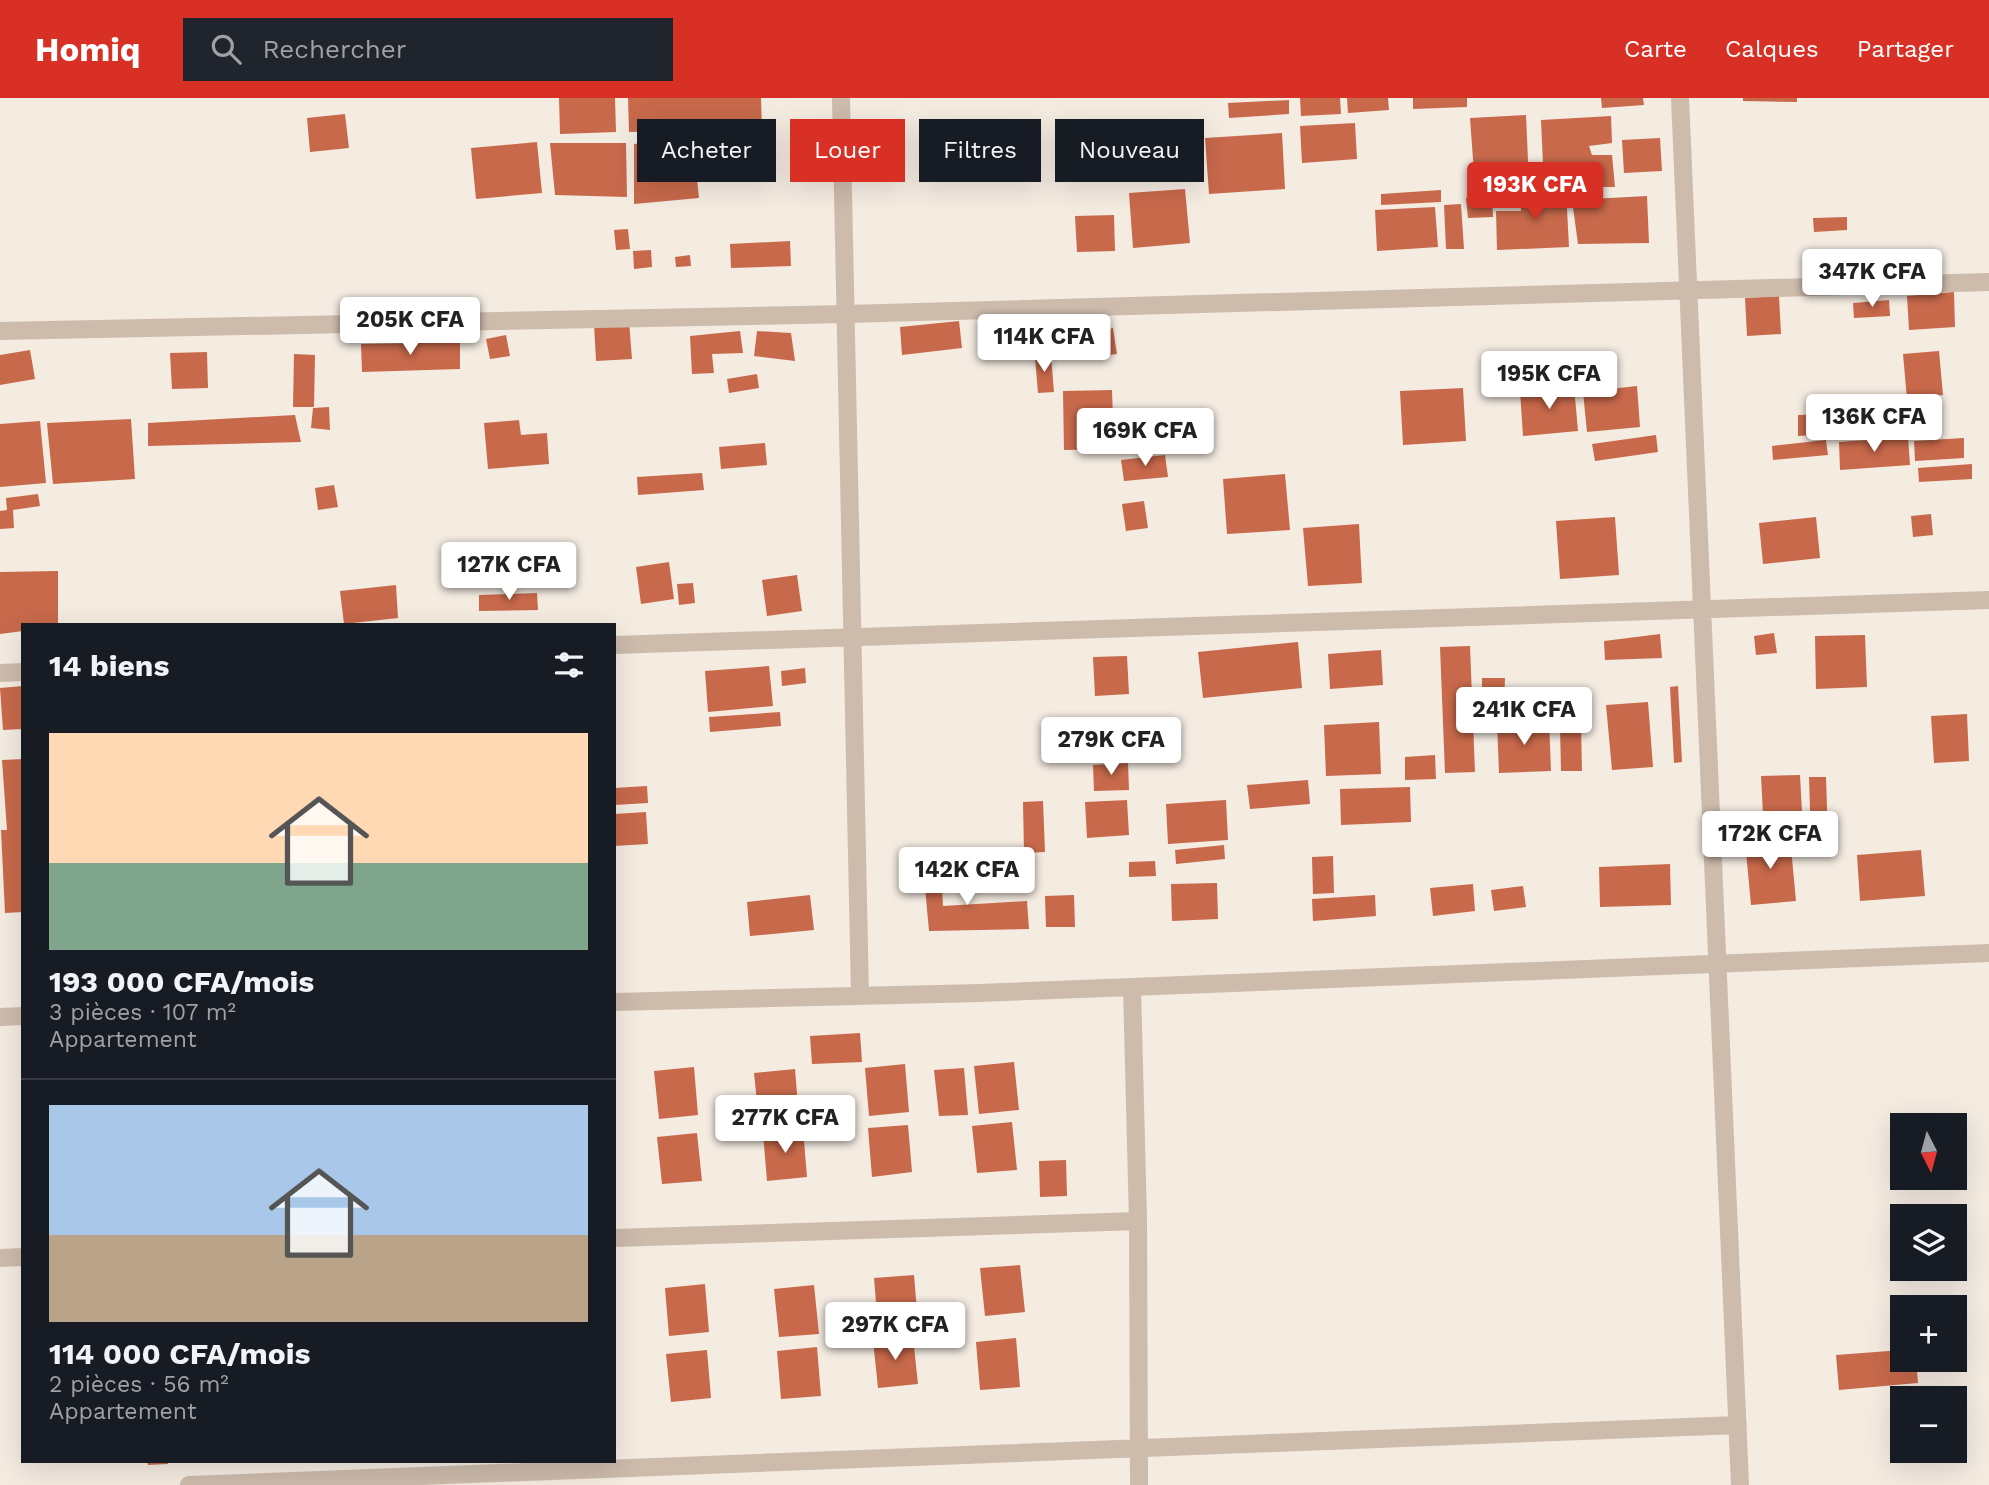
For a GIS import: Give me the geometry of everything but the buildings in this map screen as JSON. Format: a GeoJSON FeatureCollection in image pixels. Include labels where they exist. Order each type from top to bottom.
{"type":"FeatureCollection","features":[{"type":"Feature","properties":{"kind":"street"},"geometry":{"type":"LineString","coordinates":[[841,98],[860,996]]}},
{"type":"Feature","properties":{"kind":"street"},"geometry":{"type":"LineString","coordinates":[[1680,98],[1740,1485]]}},
{"type":"Feature","properties":{"kind":"street"},"geometry":{"type":"LineString","coordinates":[[0,331],[845,314],[1989,282]]}},
{"type":"Feature","properties":{"kind":"street"},"geometry":{"type":"LineString","coordinates":[[616,645],[1989,600]]}},
{"type":"Feature","properties":{"kind":"street"},"geometry":{"type":"LineString","coordinates":[[0,673],[21,672]]}},
{"type":"Feature","properties":{"kind":"street"},"geometry":{"type":"LineString","coordinates":[[616,1002],[1132,987],[1989,953]]}},
{"type":"Feature","properties":{"kind":"street"},"geometry":{"type":"LineString","coordinates":[[1132,987],[1138,1221],[1139,1485]]}},
{"type":"Feature","properties":{"kind":"street"},"geometry":{"type":"LineString","coordinates":[[0,1017],[21,1016]]}},
{"type":"Feature","properties":{"kind":"street"},"geometry":{"type":"LineString","coordinates":[[616,1238],[1138,1221]]}},
{"type":"Feature","properties":{"kind":"street"},"geometry":{"type":"LineString","coordinates":[[0,1258],[21,1257]]}},
{"type":"Feature","properties":{"kind":"street"},"geometry":{"type":"LineString","coordinates":[[189,1485],[1738,1425]]}}]}
